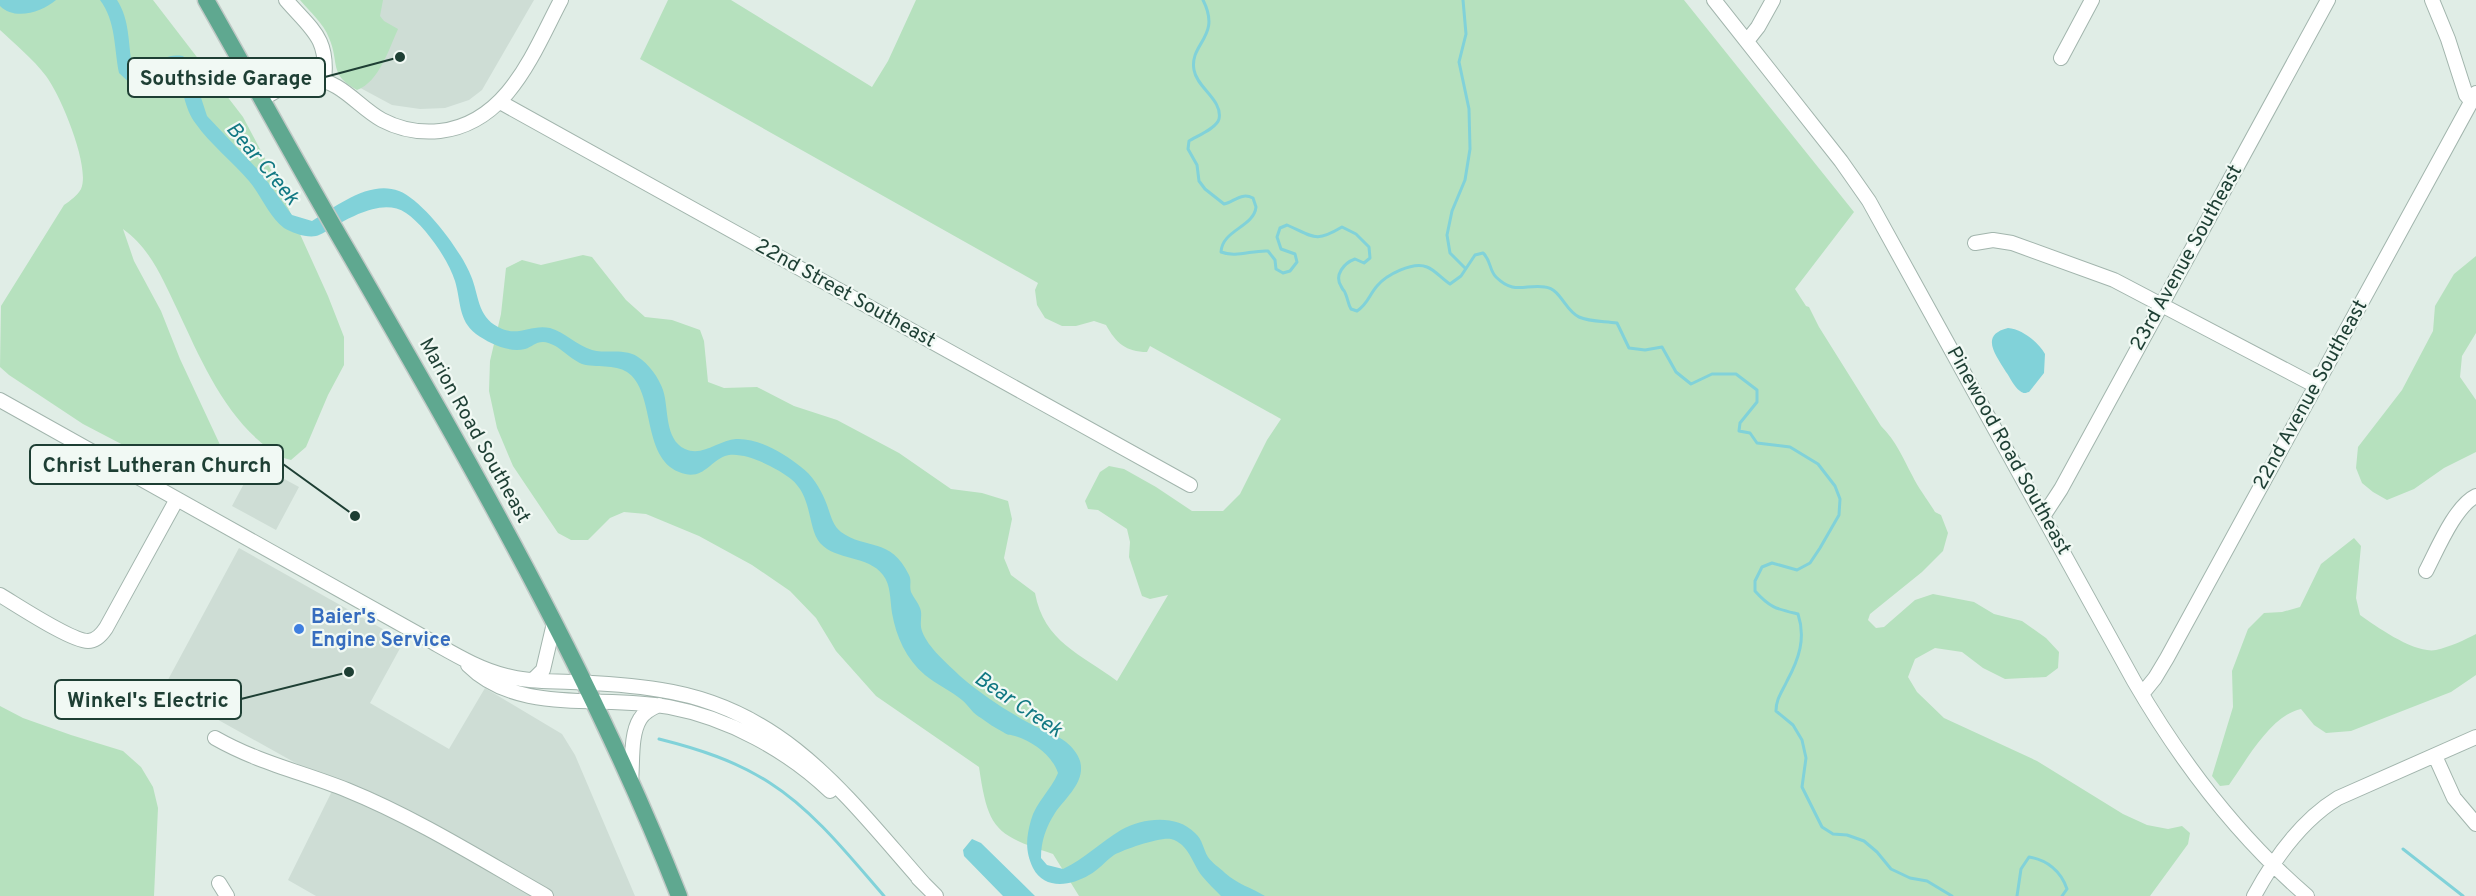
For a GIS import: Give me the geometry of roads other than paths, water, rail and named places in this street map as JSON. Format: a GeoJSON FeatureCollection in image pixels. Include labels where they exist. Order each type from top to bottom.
{"type":"FeatureCollection","features":[{"type":"Feature","properties":{"kind":"main road","name":"Marion Road Southeast"},"geometry":{"type":"LineString","coordinates":[[206,0],[309,185],[443,416],[554,623],[631,781],[680,896]]}},
{"type":"Feature","properties":{"kind":"street"},"geometry":{"type":"LineString","coordinates":[[286,0],[321,41],[326,60],[324,81]]}},
{"type":"Feature","properties":{"kind":"street"},"geometry":{"type":"LineString","coordinates":[[262,99],[297,81],[307,79],[324,81],[344,91],[382,120],[414,130],[437,131],[460,127],[482,117],[500,102],[521,73],[561,0]]}},
{"type":"Feature","properties":{"kind":"street","name":"Pinewood Road Southeast"},"geometry":{"type":"LineString","coordinates":[[1714,0],[1841,161],[1869,201],[2174,748],[2200,783],[2273,865],[2307,896]]}},
{"type":"Feature","properties":{"kind":"street"},"geometry":{"type":"LineString","coordinates":[[1747,41],[1773,0]]}},
{"type":"Feature","properties":{"kind":"street"},"geometry":{"type":"LineString","coordinates":[[2061,58],[2092,0]]}},
{"type":"Feature","properties":{"kind":"street","name":"23rd Avenue Southeast"},"geometry":{"type":"LineString","coordinates":[[2044,515],[2056,498],[2328,0]]}},
{"type":"Feature","properties":{"kind":"street"},"geometry":{"type":"LineString","coordinates":[[2432,0],[2448,39],[2466,95],[2474,97]]}},
{"type":"Feature","properties":{"kind":"street","name":"22nd Avenue Southeast"},"geometry":{"type":"LineString","coordinates":[[2142,694],[2168,657],[2474,97]]}},
{"type":"Feature","properties":{"kind":"street","name":"22nd Street Southeast"},"geometry":{"type":"LineString","coordinates":[[500,102],[1190,485]]}},
{"type":"Feature","properties":{"kind":"street"},"geometry":{"type":"LineString","coordinates":[[1975,243],[1993,240],[2012,243],[2114,280],[2316,386]]}},
{"type":"Feature","properties":{"kind":"street"},"geometry":{"type":"LineString","coordinates":[[1,403],[460,657],[498,674],[533,680],[644,687],[697,697],[737,713],[776,733],[805,754],[832,781],[924,884]]}},
{"type":"Feature","properties":{"kind":"street"},"geometry":{"type":"LineString","coordinates":[[2426,571],[2459,512],[2470,499],[2476,496]]}},
{"type":"Feature","properties":{"kind":"street"},"geometry":{"type":"LineString","coordinates":[[0,595],[74,636],[88,641],[94,640],[106,628],[177,499]]}},
{"type":"Feature","properties":{"kind":"street"},"geometry":{"type":"LineString","coordinates":[[533,680],[543,670],[554,623]]}},
{"type":"Feature","properties":{"kind":"street"},"geometry":{"type":"LineString","coordinates":[[460,657],[488,682],[510,692],[592,701],[659,705],[717,720],[753,737],[792,760],[819,781],[936,896]]}},
{"type":"Feature","properties":{"kind":"street"},"geometry":{"type":"LineString","coordinates":[[631,781],[634,743],[639,720],[644,713],[659,705]]}},
{"type":"Feature","properties":{"kind":"street"},"geometry":{"type":"LineString","coordinates":[[2254,896],[2273,865],[2308,822],[2329,803],[2476,737]]}},
{"type":"Feature","properties":{"kind":"street"},"geometry":{"type":"LineString","coordinates":[[215,738],[268,764],[366,799],[429,830],[546,896]]}},
{"type":"Feature","properties":{"kind":"street"},"geometry":{"type":"LineString","coordinates":[[2435,756],[2454,798],[2476,824]]}},
{"type":"Feature","properties":{"kind":"street"},"geometry":{"type":"LineString","coordinates":[[219,883],[227,896]]}},
{"type":"Feature","properties":{"kind":"water"},"geometry":{"type":"Polygon","coordinates":[[[0,0],[56,0],[36,11],[21,14],[6,11],[0,6],[0,0]]]}},
{"type":"Feature","properties":{"kind":"water"},"geometry":{"type":"Polygon","coordinates":[[[100,0],[117,0],[126,24],[132,65],[140,72],[150,69],[168,57],[183,56],[190,64],[207,116],[261,173],[292,215],[312,221],[365,192],[376,189],[399,191],[419,205],[451,241],[474,283],[482,311],[498,327],[512,331],[550,328],[592,350],[633,354],[649,367],[659,381],[665,397],[670,431],[678,444],[685,449],[705,450],[730,440],[745,439],[771,447],[805,470],[818,486],[833,521],[841,532],[886,549],[902,563],[910,577],[911,592],[921,611],[922,631],[938,655],[985,695],[1020,718],[1062,739],[1076,753],[1080,761],[1080,776],[1074,789],[1052,818],[1043,840],[1041,858],[1047,865],[1063,869],[1121,830],[1149,821],[1169,821],[1179,823],[1195,833],[1206,854],[1230,877],[1265,896],[1221,896],[1202,876],[1186,849],[1171,839],[1151,842],[1119,853],[1093,873],[1074,882],[1058,884],[1044,880],[1030,862],[1027,839],[1033,814],[1058,773],[1055,766],[1047,755],[1035,746],[1006,734],[992,725],[962,700],[918,669],[899,639],[886,579],[869,564],[834,553],[820,543],[813,529],[803,494],[791,479],[760,461],[732,455],[719,459],[694,475],[679,472],[667,464],[659,453],[653,439],[642,394],[636,381],[627,372],[617,368],[582,364],[548,343],[540,342],[525,349],[512,350],[493,344],[476,334],[470,329],[463,316],[455,281],[447,263],[428,234],[406,213],[388,207],[369,210],[316,236],[300,235],[284,228],[274,218],[249,181],[196,124],[186,104],[176,69],[168,71],[146,88],[133,86],[119,73],[112,26],[100,0]]]}},
{"type":"Feature","properties":{"kind":"water"},"geometry":{"type":"Polygon","coordinates":[[[2008,328],[2029,337],[2045,354],[2044,373],[2029,392],[2023,393],[2016,387],[1992,346],[1994,335],[2008,328]]]}},
{"type":"Feature","properties":{"kind":"water"},"geometry":{"type":"Polygon","coordinates":[[[972,839],[981,843],[1035,896],[1003,896],[964,856],[963,850],[972,839]]]}},
{"type":"Feature","properties":{"kind":"waterway"},"geometry":{"type":"LineString","coordinates":[[1203,0],[1209,23],[1196,53],[1194,70],[1200,83],[1214,100],[1219,119],[1211,129],[1189,141],[1188,149],[1197,165],[1199,181],[1205,189],[1224,204],[1249,196],[1253,198],[1256,207],[1250,219],[1227,238],[1221,252],[1238,254],[1268,251],[1275,260],[1276,269],[1283,273],[1290,271],[1297,262],[1295,254],[1281,249],[1277,237],[1280,228],[1287,225],[1309,235],[1320,237],[1342,227],[1356,234],[1369,247],[1370,258],[1364,263],[1355,259],[1351,261],[1339,274],[1339,282],[1351,309],[1357,311],[1381,282],[1400,270],[1415,266],[1427,267],[1450,284],[1461,276],[1475,255],[1483,253],[1496,277],[1508,286],[1545,287],[1555,292],[1579,317],[1617,323],[1629,348],[1645,350],[1662,347],[1676,372],[1691,384],[1712,374],[1736,374],[1757,390],[1757,402],[1740,423],[1739,431],[1750,433],[1757,443],[1790,447],[1818,464],[1835,486],[1840,499],[1839,515],[1810,563],[1797,570],[1772,563],[1762,567],[1755,581],[1755,591],[1765,601],[1774,607],[1798,614],[1801,632],[1800,648],[1778,699],[1776,711],[1793,725],[1802,740],[1806,758],[1802,787],[1822,827],[1833,834],[1847,835],[1864,841],[1891,869],[1910,878],[1927,881],[1952,896]]}},
{"type":"Feature","properties":{"kind":"waterway"},"geometry":{"type":"LineString","coordinates":[[1463,0],[1466,34],[1459,62],[1469,109],[1470,149],[1465,180],[1452,211],[1447,235],[1450,253],[1465,268]]}},
{"type":"Feature","properties":{"kind":"waterway"},"geometry":{"type":"LineString","coordinates":[[659,739],[717,756],[744,768],[786,794],[845,850],[884,896]]}},
{"type":"Feature","properties":{"kind":"waterway"},"geometry":{"type":"LineString","coordinates":[[2403,849],[2463,896]]}},
{"type":"Feature","properties":{"kind":"waterway"},"geometry":{"type":"LineString","coordinates":[[2017,896],[2021,869],[2029,857],[2042,861],[2057,872],[2067,889],[2062,896]]}},
{"type":"Feature","properties":{"kind":"place","name":"Southside Garage"},"geometry":{"type":"Point","coordinates":[400,57]}},
{"type":"Feature","properties":{"kind":"place","name":"Christ Lutheran Church"},"geometry":{"type":"Point","coordinates":[355,516]}},
{"type":"Feature","properties":{"kind":"place","name":"Baier's Engine Service"},"geometry":{"type":"Point","coordinates":[299,629]}},
{"type":"Feature","properties":{"kind":"place","name":"Winkel's Electric"},"geometry":{"type":"Point","coordinates":[349,672]}},
{"type":"Feature","properties":{"kind":"water label","name":"Bear Creek"},"geometry":{"type":"Point","coordinates":[262,164]}},
{"type":"Feature","properties":{"kind":"water label","name":"Bear Creek"},"geometry":{"type":"Point","coordinates":[1018,705]}}]}
